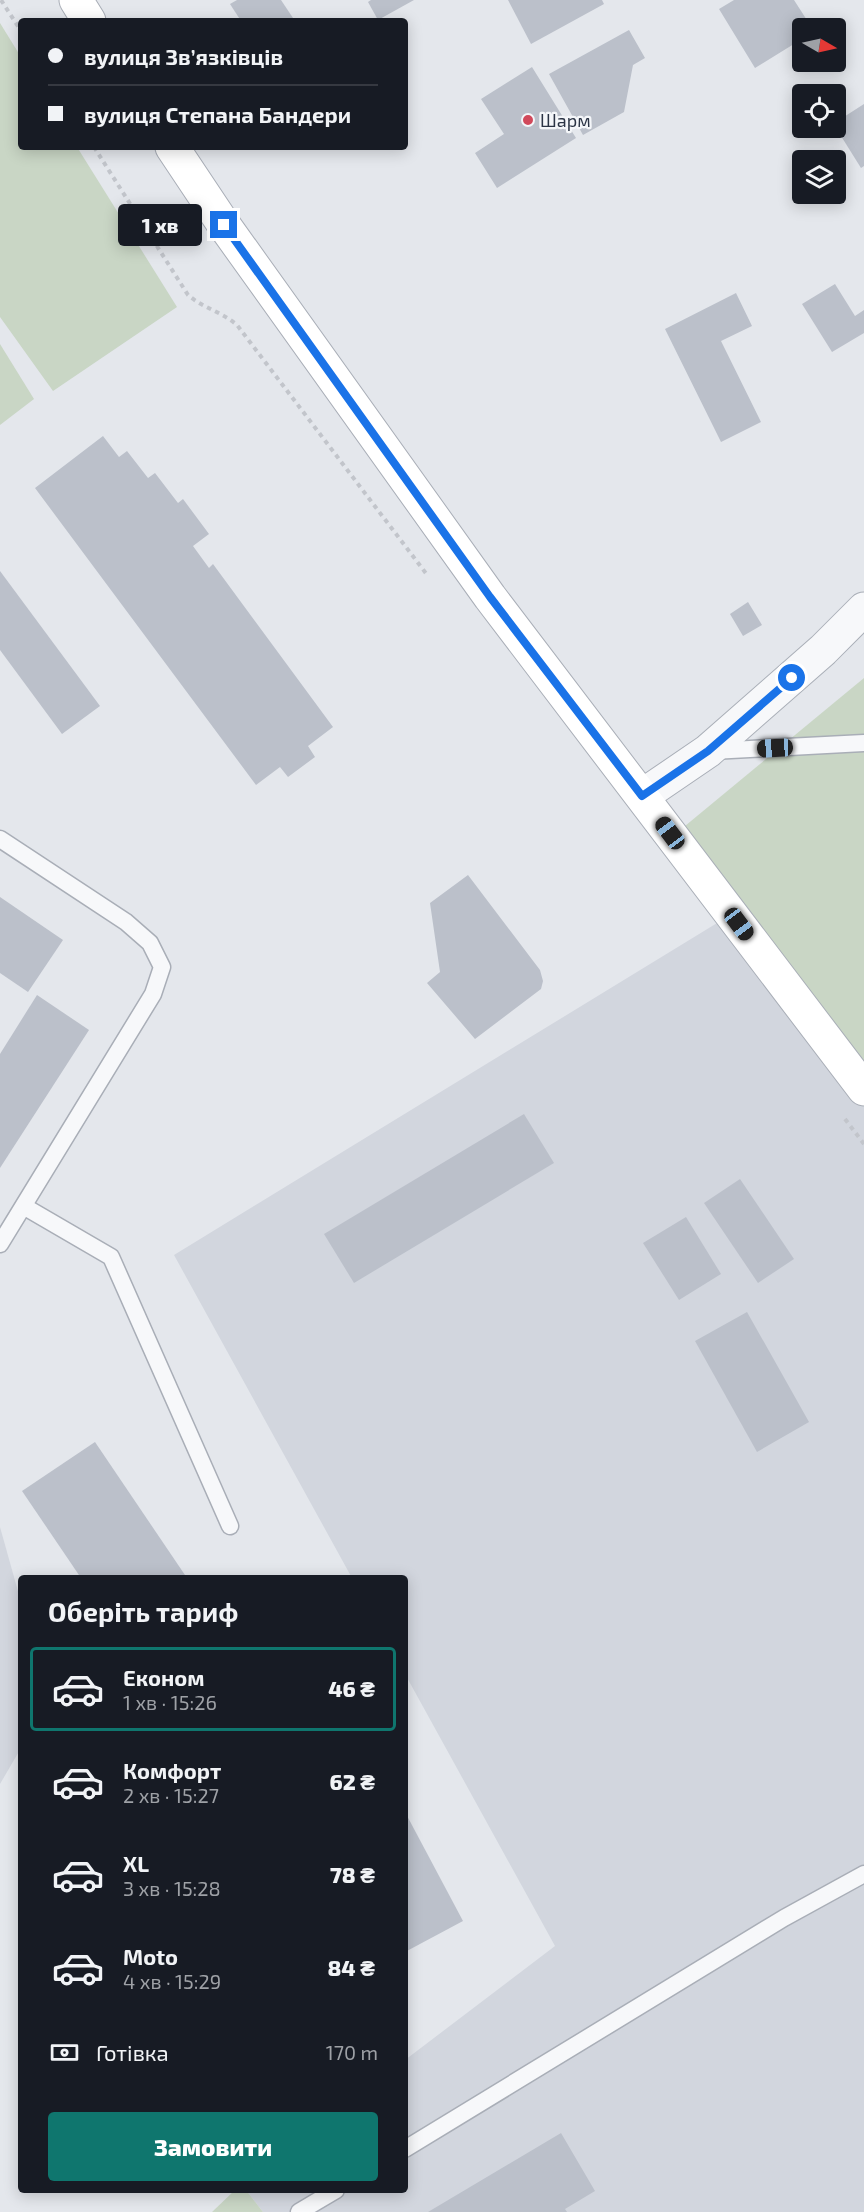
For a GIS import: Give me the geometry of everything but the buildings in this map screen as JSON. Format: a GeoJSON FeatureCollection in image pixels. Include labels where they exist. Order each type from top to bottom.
{"type":"FeatureCollection","features":[{"type":"Feature","properties":{"kind":"main road"},"geometry":{"type":"LineString","coordinates":[[76,0],[87,18]]}},
{"type":"Feature","properties":{"kind":"main road"},"geometry":{"type":"LineString","coordinates":[[174,150],[224,225],[490,597],[864,1089]]}},
{"type":"Feature","properties":{"kind":"street"},"geometry":{"type":"LineString","coordinates":[[642,796],[708,751],[823,650],[864,609]]}},
{"type":"Feature","properties":{"kind":"lane"},"geometry":{"type":"LineString","coordinates":[[708,751],[864,743]]}},
{"type":"Feature","properties":{"kind":"lane"},"geometry":{"type":"LineString","coordinates":[[0,839],[126,922],[150,943],[162,967],[153,994],[25,1207],[0,1244]]}},
{"type":"Feature","properties":{"kind":"lane"},"geometry":{"type":"LineString","coordinates":[[25,1207],[111,1257],[230,1526]]}},
{"type":"Feature","properties":{"kind":"lane"},"geometry":{"type":"LineString","coordinates":[[408,2147],[784,1918],[864,1874]]}},
{"type":"Feature","properties":{"kind":"lane"},"geometry":{"type":"LineString","coordinates":[[298,2212],[331,2193]]}},
{"type":"Feature","properties":{"kind":"path"},"geometry":{"type":"LineString","coordinates":[[1,0],[18,26]]}},
{"type":"Feature","properties":{"kind":"path"},"geometry":{"type":"LineString","coordinates":[[96,150],[188,295],[198,303],[228,317],[237,325],[433,582]]}},
{"type":"Feature","properties":{"kind":"shaded area"},"geometry":{"type":"Polygon","coordinates":[[[722,920],[864,1107],[864,2212],[263,2212],[248,2193],[408,2193],[408,2058],[555,1946],[408,1679],[408,1575],[350,1575],[174,1255],[722,920]]]}},
{"type":"Feature","properties":{"kind":"shaded area"},"geometry":{"type":"Polygon","coordinates":[[[0,1527],[18,1591],[18,1753],[0,1784],[0,1527]]]}},
{"type":"Feature","properties":{"kind":"green space"},"geometry":{"type":"Polygon","coordinates":[[[0,23],[18,52],[18,150],[79,150],[177,307],[53,391],[0,317],[0,23]]]}},
{"type":"Feature","properties":{"kind":"green space"},"geometry":{"type":"Polygon","coordinates":[[[0,344],[34,399],[0,425],[0,344]]]}},
{"type":"Feature","properties":{"kind":"green space"},"geometry":{"type":"Polygon","coordinates":[[[864,678],[864,1062],[685,826],[864,678]]]}},
{"type":"Feature","properties":{"kind":"green space"},"geometry":{"type":"Polygon","coordinates":[[[232,2193],[248,2193],[263,2212],[212,2212],[232,2193]]]}},
{"type":"Feature","properties":{"kind":"place","name":"Шарм"},"geometry":{"type":"Point","coordinates":[528,120]}},
{"type":"Feature","properties":{"kind":"route"},"geometry":{"type":"LineString","coordinates":[[224,225],[490,597],[642,796],[708,751],[792,678]]}}]}
